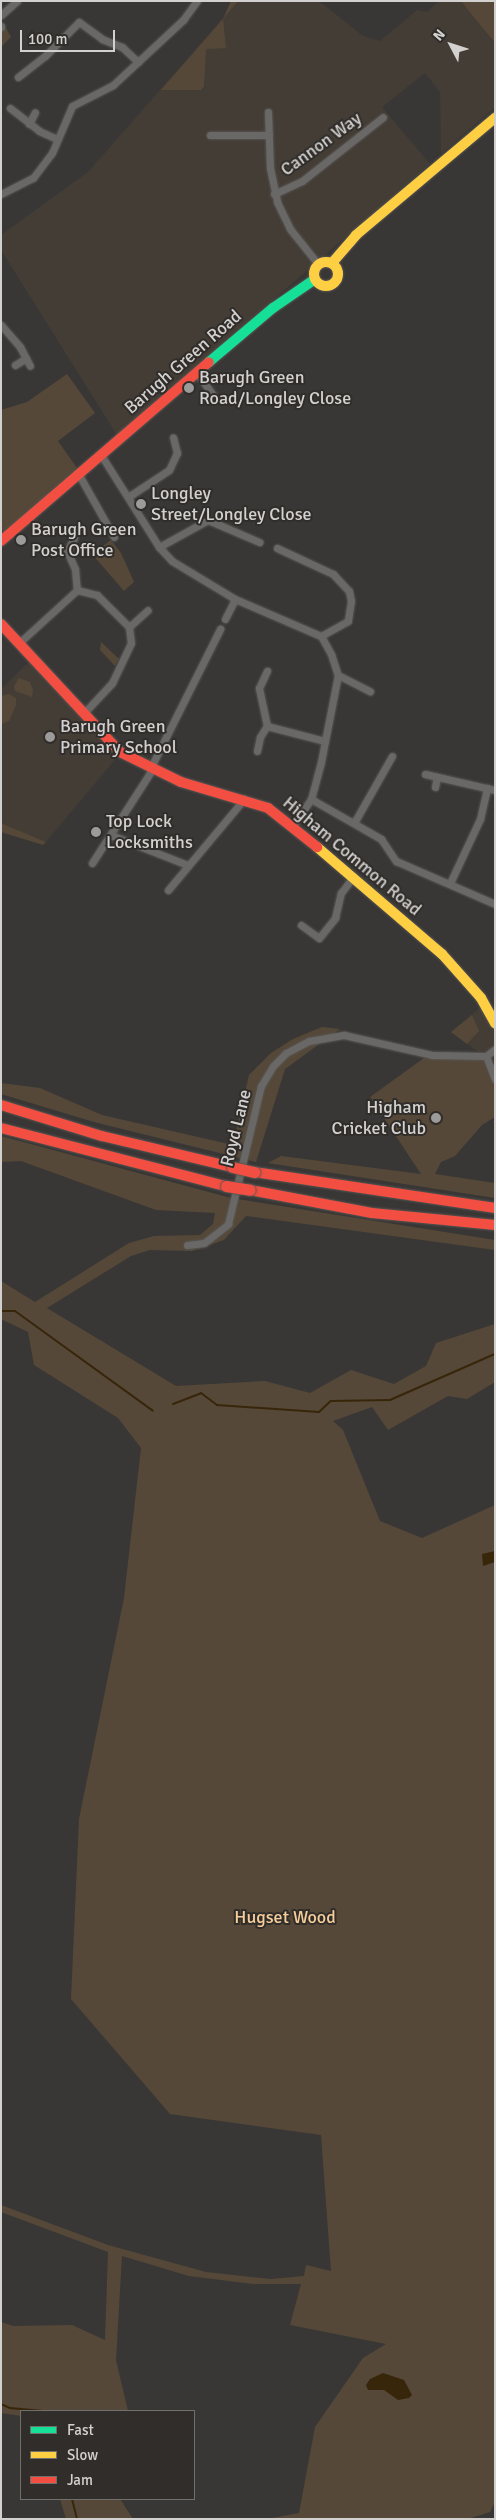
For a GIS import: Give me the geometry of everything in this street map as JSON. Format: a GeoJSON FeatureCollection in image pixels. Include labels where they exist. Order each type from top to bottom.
{"type":"FeatureCollection","features":[{"type":"Feature","properties":{"kind":"main road"},"geometry":{"type":"LineString","coordinates":[[332,264],[356,235],[495,118]]}},
{"type":"Feature","properties":{"kind":"main road"},"geometry":{"type":"LineString","coordinates":[[318,264],[332,264],[338,273],[333,284],[323,286],[315,279],[313,272],[318,264]]}},
{"type":"Feature","properties":{"kind":"main road","name":"Barugh Green Road"},"geometry":{"type":"LineString","coordinates":[[1,541],[273,308],[315,279]]}},
{"type":"Feature","properties":{"kind":"main road","name":"Higham Common Road"},"geometry":{"type":"LineString","coordinates":[[1,624],[120,752],[151,769],[199,788],[244,799],[268,808],[354,876],[442,954],[481,998],[494,1019]]}},
{"type":"Feature","properties":{"kind":"main road"},"geometry":{"type":"LineString","coordinates":[[1,1105],[102,1136],[254,1172],[495,1208]]}},
{"type":"Feature","properties":{"kind":"main road"},"geometry":{"type":"LineString","coordinates":[[1,1128],[162,1172],[226,1186],[372,1213],[495,1225]]}},
{"type":"Feature","properties":{"kind":"street"},"geometry":{"type":"LineString","coordinates":[[1,15],[18,1]]}},
{"type":"Feature","properties":{"kind":"street"},"geometry":{"type":"LineString","coordinates":[[2,191],[33,178],[52,153],[56,139],[72,106],[113,85],[183,20],[197,1]]}},
{"type":"Feature","properties":{"kind":"street"},"geometry":{"type":"LineString","coordinates":[[18,77],[45,56],[79,22],[102,39],[122,47],[138,62]]}},
{"type":"Feature","properties":{"kind":"street"},"geometry":{"type":"LineString","coordinates":[[10,108],[29,124],[56,139]]}},
{"type":"Feature","properties":{"kind":"street"},"geometry":{"type":"LineString","coordinates":[[29,124],[35,112]]}},
{"type":"Feature","properties":{"kind":"street","name":"Cannon Way"},"geometry":{"type":"LineString","coordinates":[[268,112],[274,194],[285,221],[318,264]]}},
{"type":"Feature","properties":{"kind":"street","name":"Cannon Way"},"geometry":{"type":"LineString","coordinates":[[274,194],[302,181],[383,117]]}},
{"type":"Feature","properties":{"kind":"street"},"geometry":{"type":"LineString","coordinates":[[210,135],[269,135]]}},
{"type":"Feature","properties":{"kind":"street"},"geometry":{"type":"LineString","coordinates":[[1,325],[30,366]]}},
{"type":"Feature","properties":{"kind":"street"},"geometry":{"type":"LineString","coordinates":[[15,365],[26,358]]}},
{"type":"Feature","properties":{"kind":"street"},"geometry":{"type":"LineString","coordinates":[[197,373],[215,398]]}},
{"type":"Feature","properties":{"kind":"street"},"geometry":{"type":"LineString","coordinates":[[128,498],[170,470],[177,453],[173,437]]}},
{"type":"Feature","properties":{"kind":"street"},"geometry":{"type":"LineString","coordinates":[[102,456],[159,547],[191,574],[235,599],[321,636],[338,675],[325,742],[311,799],[292,827]]}},
{"type":"Feature","properties":{"kind":"street"},"geometry":{"type":"LineString","coordinates":[[78,475],[114,537]]}},
{"type":"Feature","properties":{"kind":"street"},"geometry":{"type":"LineString","coordinates":[[159,547],[208,520],[259,542]]}},
{"type":"Feature","properties":{"kind":"street"},"geometry":{"type":"LineString","coordinates":[[249,537],[254,529]]}},
{"type":"Feature","properties":{"kind":"street"},"geometry":{"type":"LineString","coordinates":[[74,538],[67,552],[74,570],[77,590]]}},
{"type":"Feature","properties":{"kind":"street"},"geometry":{"type":"LineString","coordinates":[[280,559],[280,550],[333,574],[349,591],[352,601],[348,621],[321,636]]}},
{"type":"Feature","properties":{"kind":"street"},"geometry":{"type":"LineString","coordinates":[[77,590],[96,595],[129,627],[131,643],[112,683],[83,714]]}},
{"type":"Feature","properties":{"kind":"street"},"geometry":{"type":"LineString","coordinates":[[19,643],[77,590]]}},
{"type":"Feature","properties":{"kind":"street"},"geometry":{"type":"LineString","coordinates":[[226,618],[235,599]]}},
{"type":"Feature","properties":{"kind":"street"},"geometry":{"type":"LineString","coordinates":[[129,627],[148,610]]}},
{"type":"Feature","properties":{"kind":"street"},"geometry":{"type":"LineString","coordinates":[[92,864],[151,769],[220,629]]}},
{"type":"Feature","properties":{"kind":"street"},"geometry":{"type":"LineString","coordinates":[[257,751],[260,737],[267,726],[260,688],[267,671]]}},
{"type":"Feature","properties":{"kind":"street"},"geometry":{"type":"LineString","coordinates":[[338,675],[370,691]]}},
{"type":"Feature","properties":{"kind":"street"},"geometry":{"type":"LineString","coordinates":[[267,726],[325,742]]}},
{"type":"Feature","properties":{"kind":"street"},"geometry":{"type":"LineString","coordinates":[[354,823],[392,756]]}},
{"type":"Feature","properties":{"kind":"street"},"geometry":{"type":"LineString","coordinates":[[425,774],[495,790]]}},
{"type":"Feature","properties":{"kind":"street"},"geometry":{"type":"LineString","coordinates":[[435,787],[437,777]]}},
{"type":"Feature","properties":{"kind":"street"},"geometry":{"type":"LineString","coordinates":[[450,883],[480,819],[486,788]]}},
{"type":"Feature","properties":{"kind":"street"},"geometry":{"type":"LineString","coordinates":[[168,890],[244,799]]}},
{"type":"Feature","properties":{"kind":"street"},"geometry":{"type":"LineString","coordinates":[[311,799],[381,839],[396,861],[495,904]]}},
{"type":"Feature","properties":{"kind":"street"},"geometry":{"type":"LineString","coordinates":[[111,835],[188,865]]}},
{"type":"Feature","properties":{"kind":"street"},"geometry":{"type":"LineString","coordinates":[[301,925],[319,938],[335,918],[341,893],[354,876]]}},
{"type":"Feature","properties":{"kind":"street","name":"Royd Lane"},"geometry":{"type":"LineString","coordinates":[[187,1245],[204,1243],[228,1224],[258,1095],[273,1066],[286,1053],[310,1041],[344,1035],[432,1055],[486,1056]]}},
{"type":"Feature","properties":{"kind":"street"},"geometry":{"type":"LineString","coordinates":[[495,1049],[486,1056],[495,1079]]}},
{"type":"Feature","properties":{"kind":"shaded area"},"geometry":{"type":"Polygon","coordinates":[[[238,1],[319,1],[363,36],[380,41],[417,10],[427,12],[439,1],[461,1],[495,43],[495,107],[441,154],[440,92],[425,73],[382,107],[430,164],[117,435],[1,250],[1,235],[88,172],[238,1]]]}},
{"type":"Feature","properties":{"kind":"shaded area","name":"Barugh Green Primary School"},"geometry":{"type":"Polygon","coordinates":[[[29,662],[118,756],[46,842],[1,823],[1,689],[29,662]]]}},
{"type":"Feature","properties":{"kind":"shaded area"},"geometry":{"type":"Polygon","coordinates":[[[481,1007],[495,1030],[495,1044],[489,1050],[479,1052],[451,1032],[481,1007]]]}},
{"type":"Feature","properties":{"kind":"shaded area"},"geometry":{"type":"Polygon","coordinates":[[[495,1551],[495,1562],[483,1566],[482,1554],[495,1551]]]}},
{"type":"Feature","properties":{"kind":"shaded area"},"geometry":{"type":"Polygon","coordinates":[[[383,2373],[404,2380],[412,2395],[409,2398],[398,2400],[384,2390],[368,2390],[366,2385],[370,2379],[383,2373]]]}},
{"type":"Feature","properties":{"kind":"green space"},"geometry":{"type":"Polygon","coordinates":[[[231,1],[238,1],[223,19],[231,1]]]}},
{"type":"Feature","properties":{"kind":"green space"},"geometry":{"type":"Polygon","coordinates":[[[461,1],[495,1],[495,43],[468,10],[461,1]]]}},
{"type":"Feature","properties":{"kind":"green space"},"geometry":{"type":"Polygon","coordinates":[[[223,19],[226,48],[206,49],[204,86],[201,90],[161,90],[223,19]]]}},
{"type":"Feature","properties":{"kind":"green space"},"geometry":{"type":"Polygon","coordinates":[[[6,28],[11,37],[1,47],[1,29],[6,28]]]}},
{"type":"Feature","properties":{"kind":"green space"},"geometry":{"type":"Polygon","coordinates":[[[67,374],[95,413],[58,441],[77,468],[4,532],[1,529],[1,410],[27,402],[67,374]]]}},
{"type":"Feature","properties":{"kind":"green space"},"geometry":{"type":"Polygon","coordinates":[[[111,540],[121,553],[134,582],[124,591],[92,554],[111,540]]]}},
{"type":"Feature","properties":{"kind":"green space"},"geometry":{"type":"Polygon","coordinates":[[[101,642],[119,659],[115,666],[100,650],[101,642]]]}},
{"type":"Feature","properties":{"kind":"green space"},"geometry":{"type":"Polygon","coordinates":[[[19,678],[30,682],[33,690],[32,697],[15,691],[14,686],[19,678]]]}},
{"type":"Feature","properties":{"kind":"green space"},"geometry":{"type":"Polygon","coordinates":[[[9,694],[16,698],[16,705],[9,721],[1,724],[1,696],[9,694]]]}},
{"type":"Feature","properties":{"kind":"green space"},"geometry":{"type":"Polygon","coordinates":[[[1,823],[46,842],[43,845],[1,832],[1,823]]]}},
{"type":"Feature","properties":{"kind":"green space"},"geometry":{"type":"Polygon","coordinates":[[[472,1015],[479,1031],[467,1044],[451,1032],[472,1015]]]}},
{"type":"Feature","properties":{"kind":"green space"},"geometry":{"type":"Polygon","coordinates":[[[322,1027],[340,1029],[285,1069],[256,1162],[94,1122],[1,1094],[1,1083],[40,1088],[102,1115],[233,1145],[249,1075],[271,1053],[293,1039],[322,1027]]]}},
{"type":"Feature","properties":{"kind":"green space"},"geometry":{"type":"Polygon","coordinates":[[[424,1058],[484,1060],[495,1086],[495,1117],[482,1125],[455,1156],[441,1162],[435,1174],[495,1183],[495,1198],[268,1163],[281,1156],[421,1174],[370,1097],[424,1058]]]}},
{"type":"Feature","properties":{"kind":"green space","name":"Hugset Wood"},"geometry":{"type":"Polygon","coordinates":[[[1,1136],[231,1198],[495,1240],[495,1250],[246,1216],[224,1240],[192,1251],[150,1250],[131,1256],[47,1308],[176,1386],[265,1381],[310,1393],[351,1370],[394,1384],[426,1366],[436,1343],[495,1324],[495,1382],[467,1399],[448,1396],[388,1430],[372,1407],[333,1421],[343,1430],[380,1521],[422,1538],[495,1505],[495,2502],[490,2512],[468,2519],[267,2519],[299,2513],[315,2427],[363,2358],[386,2344],[290,2325],[301,2284],[253,2284],[189,2276],[122,2256],[116,2360],[128,2410],[20,2410],[20,2416],[1,2413],[1,2322],[13,2326],[72,2325],[105,2340],[108,2252],[1,2212],[1,2205],[108,2245],[206,2272],[271,2279],[304,2276],[306,2265],[331,2271],[321,2135],[170,2114],[71,1999],[79,1819],[124,1598],[141,1448],[118,1418],[34,1365],[28,1332],[1,1319],[1,1281],[35,1302],[129,1243],[154,1236],[200,1235],[213,1224],[215,1213],[156,1210],[21,1161],[1,1162],[1,1136]]]}},
{"type":"Feature","properties":{"kind":"green space"},"geometry":{"type":"Polygon","coordinates":[[[60,2500],[121,2500],[133,2519],[66,2519],[60,2500]]]}},
{"type":"Feature","properties":{"kind":"waterway"},"geometry":{"type":"LineString","coordinates":[[1,1311],[15,1311],[153,1411]]}},
{"type":"Feature","properties":{"kind":"waterway"},"geometry":{"type":"LineString","coordinates":[[173,1404],[201,1393],[217,1405],[319,1412],[331,1401],[390,1400],[495,1354]]}},
{"type":"Feature","properties":{"kind":"waterway"},"geometry":{"type":"LineString","coordinates":[[1,2404],[10,2408],[34,2410]]}},
{"type":"Feature","properties":{"kind":"waterway"},"geometry":{"type":"LineString","coordinates":[[72,2500],[77,2519]]}},
{"type":"Feature","properties":{"kind":"traffic: fast"},"geometry":{"type":"LineString","coordinates":[[209,362],[273,308],[315,279]]}},
{"type":"Feature","properties":{"kind":"traffic: slow"},"geometry":{"type":"LineString","coordinates":[[332,263],[356,235],[495,118]]}},
{"type":"Feature","properties":{"kind":"traffic: slow"},"geometry":{"type":"LineString","coordinates":[[326,262],[335,265],[338,274],[335,283],[326,286],[317,283],[314,274],[317,265],[326,262]]}},
{"type":"Feature","properties":{"kind":"traffic: slow"},"geometry":{"type":"LineString","coordinates":[[317,847],[442,954],[481,998],[495,1023]]}},
{"type":"Feature","properties":{"kind":"traffic: jam"},"geometry":{"type":"LineString","coordinates":[[1,541],[209,362]]}},
{"type":"Feature","properties":{"kind":"traffic: jam"},"geometry":{"type":"LineString","coordinates":[[1,624],[120,752],[181,782],[268,808],[317,847]]}},
{"type":"Feature","properties":{"kind":"traffic: jam"},"geometry":{"type":"LineString","coordinates":[[1,1105],[102,1136],[232,1167]]}},
{"type":"Feature","properties":{"kind":"traffic: jam"},"geometry":{"type":"LineString","coordinates":[[1,1128],[226,1186]]}},
{"type":"Feature","properties":{"kind":"traffic: jam"},"geometry":{"type":"LineString","coordinates":[[232,1167],[254,1172]]}},
{"type":"Feature","properties":{"kind":"traffic: jam"},"geometry":{"type":"LineString","coordinates":[[254,1172],[495,1208]]}},
{"type":"Feature","properties":{"kind":"traffic: jam"},"geometry":{"type":"LineString","coordinates":[[226,1186],[250,1190]]}},
{"type":"Feature","properties":{"kind":"traffic: jam"},"geometry":{"type":"LineString","coordinates":[[250,1190],[372,1213],[495,1225]]}},
{"type":"Feature","properties":{"kind":"place","name":"Barugh Green Road/Longley Close"},"geometry":{"type":"Point","coordinates":[189,388]}},
{"type":"Feature","properties":{"kind":"place","name":"Longley Street/Longley Close"},"geometry":{"type":"Point","coordinates":[141,504]}},
{"type":"Feature","properties":{"kind":"place","name":"Barugh Green Post Office"},"geometry":{"type":"Point","coordinates":[21,540]}},
{"type":"Feature","properties":{"kind":"place","name":"Barugh Green Primary School"},"geometry":{"type":"Point","coordinates":[50,737]}},
{"type":"Feature","properties":{"kind":"place","name":"Top Lock Locksmiths"},"geometry":{"type":"Point","coordinates":[96,832]}},
{"type":"Feature","properties":{"kind":"place","name":"Higham Cricket Club"},"geometry":{"type":"Point","coordinates":[436,1118]}}]}
